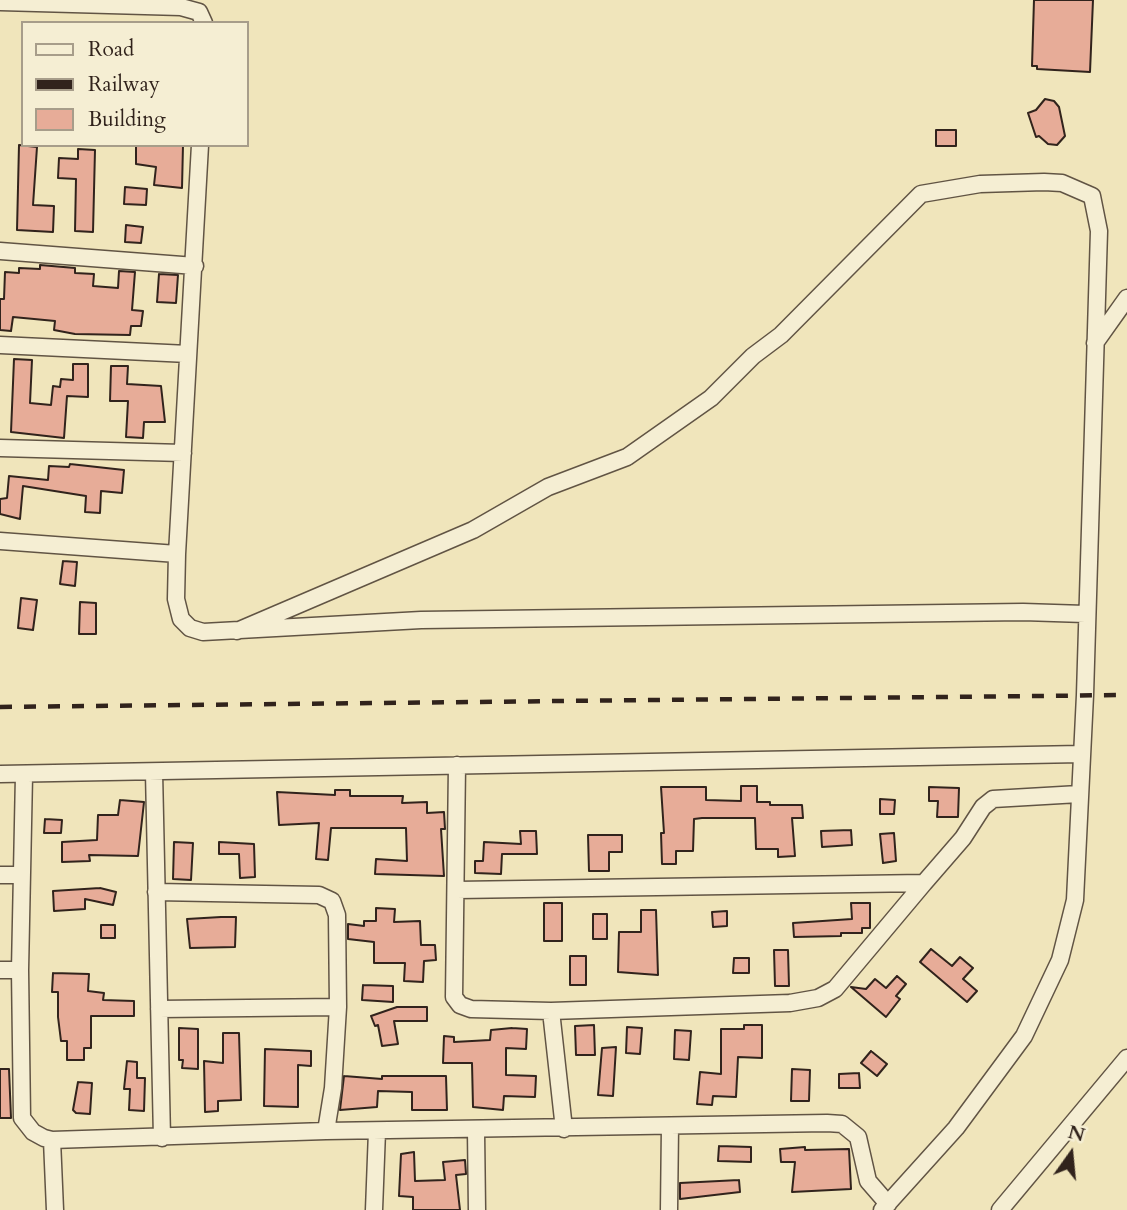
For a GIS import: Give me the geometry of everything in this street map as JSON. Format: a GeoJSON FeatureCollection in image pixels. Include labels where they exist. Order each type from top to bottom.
{"type":"FeatureCollection","features":[{"type":"Feature","properties":{"kind":"street"},"geometry":{"type":"LineString","coordinates":[[0,2],[181,7],[199,12],[203,21]]}},
{"type":"Feature","properties":{"kind":"street"},"geometry":{"type":"LineString","coordinates":[[200,147],[176,599],[181,619],[190,628],[203,632],[237,631],[421,620],[1023,612],[1086,614]]}},
{"type":"Feature","properties":{"kind":"street"},"geometry":{"type":"LineString","coordinates":[[24,775],[20,970],[22,1118],[33,1132],[52,1140],[326,1131],[842,1125],[858,1137],[868,1181],[885,1207],[956,1128],[1024,1036],[1060,960],[1075,900],[1099,230],[1093,196],[1062,183],[1044,182],[980,184],[921,194],[780,335],[753,356],[711,398],[627,457],[548,487],[473,530],[237,631]]}},
{"type":"Feature","properties":{"kind":"street"},"geometry":{"type":"LineString","coordinates":[[0,251],[195,266]]}},
{"type":"Feature","properties":{"kind":"street"},"geometry":{"type":"LineString","coordinates":[[1095,343],[1127,298]]}},
{"type":"Feature","properties":{"kind":"street"},"geometry":{"type":"LineString","coordinates":[[0,345],[188,354]]}},
{"type":"Feature","properties":{"kind":"street"},"geometry":{"type":"LineString","coordinates":[[0,448],[183,453]]}},
{"type":"Feature","properties":{"kind":"street"},"geometry":{"type":"LineString","coordinates":[[0,541],[177,554]]}},
{"type":"Feature","properties":{"kind":"street"},"geometry":{"type":"LineString","coordinates":[[0,774],[1081,754]]}},
{"type":"Feature","properties":{"kind":"street"},"geometry":{"type":"LineString","coordinates":[[457,765],[454,997],[460,1005],[471,1009],[551,1011],[790,1003],[818,998],[835,989],[963,838],[983,807],[993,799],[1079,794]]}},
{"type":"Feature","properties":{"kind":"street"},"geometry":{"type":"LineString","coordinates":[[154,772],[162,1138]]}},
{"type":"Feature","properties":{"kind":"street"},"geometry":{"type":"LineString","coordinates":[[0,875],[22,875]]}},
{"type":"Feature","properties":{"kind":"street"},"geometry":{"type":"LineString","coordinates":[[457,890],[925,883]]}},
{"type":"Feature","properties":{"kind":"street"},"geometry":{"type":"LineString","coordinates":[[156,892],[307,894],[331,901],[337,915],[338,1007],[333,1088],[326,1131]]}},
{"type":"Feature","properties":{"kind":"street"},"geometry":{"type":"LineString","coordinates":[[0,970],[20,970]]}},
{"type":"Feature","properties":{"kind":"street"},"geometry":{"type":"LineString","coordinates":[[159,1009],[338,1007]]}},
{"type":"Feature","properties":{"kind":"street"},"geometry":{"type":"LineString","coordinates":[[551,1011],[564,1129]]}},
{"type":"Feature","properties":{"kind":"street"},"geometry":{"type":"LineString","coordinates":[[1000,1210],[1127,1058]]}},
{"type":"Feature","properties":{"kind":"street"},"geometry":{"type":"LineString","coordinates":[[669,1210],[670,1126]]}},
{"type":"Feature","properties":{"kind":"street"},"geometry":{"type":"LineString","coordinates":[[374,1210],[377,1131]]}},
{"type":"Feature","properties":{"kind":"street"},"geometry":{"type":"LineString","coordinates":[[476,1131],[477,1210]]}},
{"type":"Feature","properties":{"kind":"street"},"geometry":{"type":"LineString","coordinates":[[52,1140],[55,1210]]}},
{"type":"Feature","properties":{"kind":"building"},"geometry":{"type":"Polygon","coordinates":[[[1034,0],[1093,0],[1090,72],[1037,69],[1037,66],[1032,66],[1034,0]]]}},
{"type":"Feature","properties":{"kind":"building"},"geometry":{"type":"Polygon","coordinates":[[[1045,99],[1054,101],[1059,107],[1065,136],[1057,145],[1048,144],[1039,136],[1036,137],[1028,113],[1036,110],[1045,99]]]}},
{"type":"Feature","properties":{"kind":"building"},"geometry":{"type":"Polygon","coordinates":[[[936,130],[956,130],[956,146],[936,146],[936,130]]]}},
{"type":"Feature","properties":{"kind":"building"},"geometry":{"type":"Polygon","coordinates":[[[19,145],[37,147],[33,205],[54,206],[53,232],[17,230],[19,145]]]}},
{"type":"Feature","properties":{"kind":"building"},"geometry":{"type":"Polygon","coordinates":[[[136,147],[183,147],[182,188],[154,185],[156,167],[136,164],[136,147]]]}},
{"type":"Feature","properties":{"kind":"building"},"geometry":{"type":"Polygon","coordinates":[[[78,149],[95,150],[93,232],[75,231],[76,179],[58,178],[59,158],[78,159],[78,149]]]}},
{"type":"Feature","properties":{"kind":"building"},"geometry":{"type":"Polygon","coordinates":[[[125,187],[147,189],[146,205],[124,204],[125,187]]]}},
{"type":"Feature","properties":{"kind":"building"},"geometry":{"type":"Polygon","coordinates":[[[126,225],[143,227],[141,243],[125,242],[126,225]]]}},
{"type":"Feature","properties":{"kind":"building"},"geometry":{"type":"Polygon","coordinates":[[[40,265],[75,268],[75,273],[94,274],[93,286],[118,288],[119,271],[135,272],[132,310],[143,311],[141,326],[131,326],[130,335],[75,334],[54,330],[55,321],[13,317],[11,331],[0,330],[0,299],[4,299],[5,272],[19,273],[19,268],[40,269],[40,265]]]}},
{"type":"Feature","properties":{"kind":"building"},"geometry":{"type":"Polygon","coordinates":[[[159,274],[178,275],[176,303],[157,302],[159,274]]]}},
{"type":"Feature","properties":{"kind":"building"},"geometry":{"type":"Polygon","coordinates":[[[14,359],[32,360],[30,403],[51,405],[53,386],[60,387],[61,379],[73,380],[73,364],[88,364],[88,397],[67,396],[64,438],[11,432],[14,359]]]}},
{"type":"Feature","properties":{"kind":"building"},"geometry":{"type":"Polygon","coordinates":[[[111,366],[128,366],[127,384],[161,386],[165,422],[144,422],[143,438],[126,437],[128,401],[110,401],[111,366]]]}},
{"type":"Feature","properties":{"kind":"building"},"geometry":{"type":"Polygon","coordinates":[[[70,464],[124,470],[122,493],[101,491],[100,513],[85,512],[86,496],[23,486],[20,519],[0,514],[0,499],[7,498],[9,476],[48,480],[49,466],[69,467],[70,464]]]}},
{"type":"Feature","properties":{"kind":"building"},"geometry":{"type":"Polygon","coordinates":[[[63,561],[77,562],[75,586],[60,584],[63,561]]]}},
{"type":"Feature","properties":{"kind":"building"},"geometry":{"type":"Polygon","coordinates":[[[21,598],[37,600],[33,630],[18,628],[21,598]]]}},
{"type":"Feature","properties":{"kind":"building"},"geometry":{"type":"Polygon","coordinates":[[[80,602],[96,603],[96,634],[79,634],[80,602]]]}},
{"type":"Feature","properties":{"kind":"building"},"geometry":{"type":"Polygon","coordinates":[[[741,786],[757,786],[757,802],[770,802],[770,805],[802,805],[803,818],[792,818],[795,856],[778,857],[778,849],[756,849],[755,818],[702,818],[694,819],[693,851],[676,851],[676,864],[662,864],[661,833],[664,833],[661,787],[706,787],[706,800],[741,801],[741,786]]]}},
{"type":"Feature","properties":{"kind":"building"},"geometry":{"type":"Polygon","coordinates":[[[929,787],[959,788],[958,817],[937,817],[938,801],[929,801],[929,787]]]}},
{"type":"Feature","properties":{"kind":"building"},"geometry":{"type":"Polygon","coordinates":[[[335,790],[350,790],[350,796],[403,796],[402,803],[427,802],[427,813],[444,812],[445,829],[441,829],[444,876],[375,874],[376,859],[407,861],[406,828],[331,828],[328,860],[316,859],[319,823],[279,825],[277,792],[335,795],[335,790]]]}},
{"type":"Feature","properties":{"kind":"building"},"geometry":{"type":"Polygon","coordinates":[[[880,799],[895,800],[894,814],[880,814],[880,799]]]}},
{"type":"Feature","properties":{"kind":"building"},"geometry":{"type":"Polygon","coordinates":[[[120,800],[144,802],[138,856],[89,855],[90,861],[62,862],[62,842],[97,840],[98,815],[118,815],[120,800]]]}},
{"type":"Feature","properties":{"kind":"building"},"geometry":{"type":"Polygon","coordinates":[[[45,819],[62,820],[61,833],[44,833],[45,819]]]}},
{"type":"Feature","properties":{"kind":"building"},"geometry":{"type":"Polygon","coordinates":[[[851,830],[852,845],[822,847],[821,831],[851,830]]]}},
{"type":"Feature","properties":{"kind":"building"},"geometry":{"type":"Polygon","coordinates":[[[520,831],[536,831],[537,854],[502,854],[501,874],[475,873],[475,861],[483,861],[484,842],[521,844],[520,831]]]}},
{"type":"Feature","properties":{"kind":"building"},"geometry":{"type":"Polygon","coordinates":[[[894,833],[896,861],[883,863],[880,834],[894,833]]]}},
{"type":"Feature","properties":{"kind":"building"},"geometry":{"type":"Polygon","coordinates":[[[588,835],[622,835],[622,852],[609,852],[609,871],[589,871],[588,835]]]}},
{"type":"Feature","properties":{"kind":"building"},"geometry":{"type":"Polygon","coordinates":[[[174,842],[193,843],[191,880],[173,879],[174,842]]]}},
{"type":"Feature","properties":{"kind":"building"},"geometry":{"type":"Polygon","coordinates":[[[219,842],[254,844],[255,877],[240,878],[239,854],[219,854],[219,842]]]}},
{"type":"Feature","properties":{"kind":"building"},"geometry":{"type":"Polygon","coordinates":[[[100,888],[116,892],[113,905],[85,899],[85,909],[54,911],[53,891],[100,888]]]}},
{"type":"Feature","properties":{"kind":"building"},"geometry":{"type":"Polygon","coordinates":[[[544,903],[562,903],[562,941],[544,941],[544,903]]]}},
{"type":"Feature","properties":{"kind":"building"},"geometry":{"type":"Polygon","coordinates":[[[851,903],[870,903],[870,928],[862,928],[862,933],[841,933],[841,936],[794,937],[793,923],[852,919],[851,903]]]}},
{"type":"Feature","properties":{"kind":"building"},"geometry":{"type":"Polygon","coordinates":[[[376,908],[395,909],[394,922],[420,921],[421,945],[435,945],[436,960],[424,961],[423,982],[404,981],[405,963],[374,963],[374,942],[348,939],[348,924],[364,926],[364,921],[376,921],[376,908]]]}},
{"type":"Feature","properties":{"kind":"building"},"geometry":{"type":"Polygon","coordinates":[[[641,910],[656,910],[658,975],[618,972],[619,932],[641,932],[641,910]]]}},
{"type":"Feature","properties":{"kind":"building"},"geometry":{"type":"Polygon","coordinates":[[[727,911],[727,926],[713,927],[712,912],[727,911]]]}},
{"type":"Feature","properties":{"kind":"building"},"geometry":{"type":"Polygon","coordinates":[[[593,914],[607,914],[607,939],[593,939],[593,914]]]}},
{"type":"Feature","properties":{"kind":"building"},"geometry":{"type":"Polygon","coordinates":[[[236,917],[235,947],[190,948],[187,919],[236,917]]]}},
{"type":"Feature","properties":{"kind":"building"},"geometry":{"type":"Polygon","coordinates":[[[101,925],[115,925],[115,938],[101,938],[101,925]]]}},
{"type":"Feature","properties":{"kind":"building"},"geometry":{"type":"Polygon","coordinates":[[[931,949],[952,966],[960,957],[973,968],[963,979],[977,991],[967,1002],[920,962],[931,949]]]}},
{"type":"Feature","properties":{"kind":"building"},"geometry":{"type":"Polygon","coordinates":[[[774,950],[788,950],[789,986],[775,986],[774,950]]]}},
{"type":"Feature","properties":{"kind":"building"},"geometry":{"type":"Polygon","coordinates":[[[570,956],[586,956],[586,985],[570,985],[570,956]]]}},
{"type":"Feature","properties":{"kind":"building"},"geometry":{"type":"Polygon","coordinates":[[[734,958],[749,958],[749,973],[733,973],[734,958]]]}},
{"type":"Feature","properties":{"kind":"building"},"geometry":{"type":"Polygon","coordinates":[[[53,973],[89,974],[88,991],[104,993],[103,1000],[134,1001],[134,1016],[91,1016],[91,1048],[84,1048],[84,1060],[67,1060],[67,1041],[61,1041],[58,992],[52,992],[53,973]]]}},
{"type":"Feature","properties":{"kind":"building"},"geometry":{"type":"Polygon","coordinates":[[[897,976],[906,984],[896,996],[900,999],[886,1017],[851,987],[866,989],[875,979],[886,988],[897,976]]]}},
{"type":"Feature","properties":{"kind":"building"},"geometry":{"type":"Polygon","coordinates":[[[363,985],[393,986],[393,1002],[362,1000],[363,985]]]}},
{"type":"Feature","properties":{"kind":"building"},"geometry":{"type":"Polygon","coordinates":[[[397,1007],[427,1007],[427,1021],[394,1021],[398,1044],[382,1046],[378,1025],[375,1026],[371,1016],[397,1007]]]}},
{"type":"Feature","properties":{"kind":"building"},"geometry":{"type":"Polygon","coordinates":[[[594,1025],[595,1055],[576,1055],[575,1026],[594,1025]]]}},
{"type":"Feature","properties":{"kind":"building"},"geometry":{"type":"Polygon","coordinates":[[[744,1025],[762,1025],[762,1058],[738,1057],[736,1097],[713,1096],[712,1105],[697,1104],[700,1072],[721,1074],[721,1029],[744,1029],[744,1025]]]}},
{"type":"Feature","properties":{"kind":"building"},"geometry":{"type":"Polygon","coordinates":[[[627,1027],[642,1028],[640,1054],[626,1053],[627,1027]]]}},
{"type":"Feature","properties":{"kind":"building"},"geometry":{"type":"Polygon","coordinates":[[[179,1028],[198,1029],[198,1069],[182,1068],[183,1060],[179,1060],[179,1028]]]}},
{"type":"Feature","properties":{"kind":"building"},"geometry":{"type":"Polygon","coordinates":[[[527,1029],[526,1049],[506,1048],[506,1075],[536,1076],[535,1097],[504,1096],[503,1110],[473,1107],[472,1063],[443,1063],[444,1036],[454,1037],[454,1042],[490,1040],[491,1030],[527,1029]]]}},
{"type":"Feature","properties":{"kind":"building"},"geometry":{"type":"Polygon","coordinates":[[[675,1030],[691,1031],[689,1060],[674,1059],[675,1030]]]}},
{"type":"Feature","properties":{"kind":"building"},"geometry":{"type":"Polygon","coordinates":[[[223,1033],[239,1033],[241,1100],[218,1101],[218,1111],[205,1112],[204,1061],[223,1063],[223,1033]]]}},
{"type":"Feature","properties":{"kind":"building"},"geometry":{"type":"Polygon","coordinates":[[[616,1047],[613,1096],[598,1095],[602,1048],[616,1047]]]}},
{"type":"Feature","properties":{"kind":"building"},"geometry":{"type":"Polygon","coordinates":[[[265,1049],[311,1051],[311,1066],[298,1065],[298,1107],[264,1106],[265,1049]]]}},
{"type":"Feature","properties":{"kind":"building"},"geometry":{"type":"Polygon","coordinates":[[[871,1051],[887,1064],[877,1076],[861,1063],[871,1051]]]}},
{"type":"Feature","properties":{"kind":"building"},"geometry":{"type":"Polygon","coordinates":[[[127,1061],[137,1062],[137,1078],[145,1078],[144,1111],[129,1110],[130,1089],[124,1089],[127,1061]]]}},
{"type":"Feature","properties":{"kind":"building"},"geometry":{"type":"Polygon","coordinates":[[[0,1069],[9,1069],[11,1118],[0,1118],[0,1069]]]}},
{"type":"Feature","properties":{"kind":"building"},"geometry":{"type":"Polygon","coordinates":[[[792,1069],[810,1070],[809,1101],[791,1101],[792,1069]]]}},
{"type":"Feature","properties":{"kind":"building"},"geometry":{"type":"Polygon","coordinates":[[[859,1073],[860,1088],[839,1088],[839,1074],[859,1073]]]}},
{"type":"Feature","properties":{"kind":"building"},"geometry":{"type":"Polygon","coordinates":[[[344,1076],[382,1079],[382,1076],[446,1076],[447,1110],[412,1110],[412,1092],[378,1091],[377,1107],[340,1110],[344,1076]]]}},
{"type":"Feature","properties":{"kind":"building"},"geometry":{"type":"Polygon","coordinates":[[[78,1082],[92,1083],[90,1114],[76,1113],[73,1110],[78,1082]]]}},
{"type":"Feature","properties":{"kind":"building"},"geometry":{"type":"Polygon","coordinates":[[[719,1146],[751,1147],[751,1162],[718,1161],[719,1146]]]}},
{"type":"Feature","properties":{"kind":"building"},"geometry":{"type":"Polygon","coordinates":[[[805,1147],[805,1150],[849,1149],[851,1189],[792,1192],[795,1162],[781,1162],[780,1149],[805,1147]]]}},
{"type":"Feature","properties":{"kind":"building"},"geometry":{"type":"Polygon","coordinates":[[[414,1152],[415,1181],[445,1180],[443,1162],[465,1160],[466,1174],[456,1175],[460,1210],[413,1210],[413,1197],[399,1196],[401,1154],[414,1152]]]}},
{"type":"Feature","properties":{"kind":"building"},"geometry":{"type":"Polygon","coordinates":[[[739,1180],[740,1192],[680,1199],[680,1183],[739,1180]]]}},
{"type":"Feature","properties":{"kind":"railway"},"geometry":{"type":"LineString","coordinates":[[0,707],[1127,695]]}}]}
